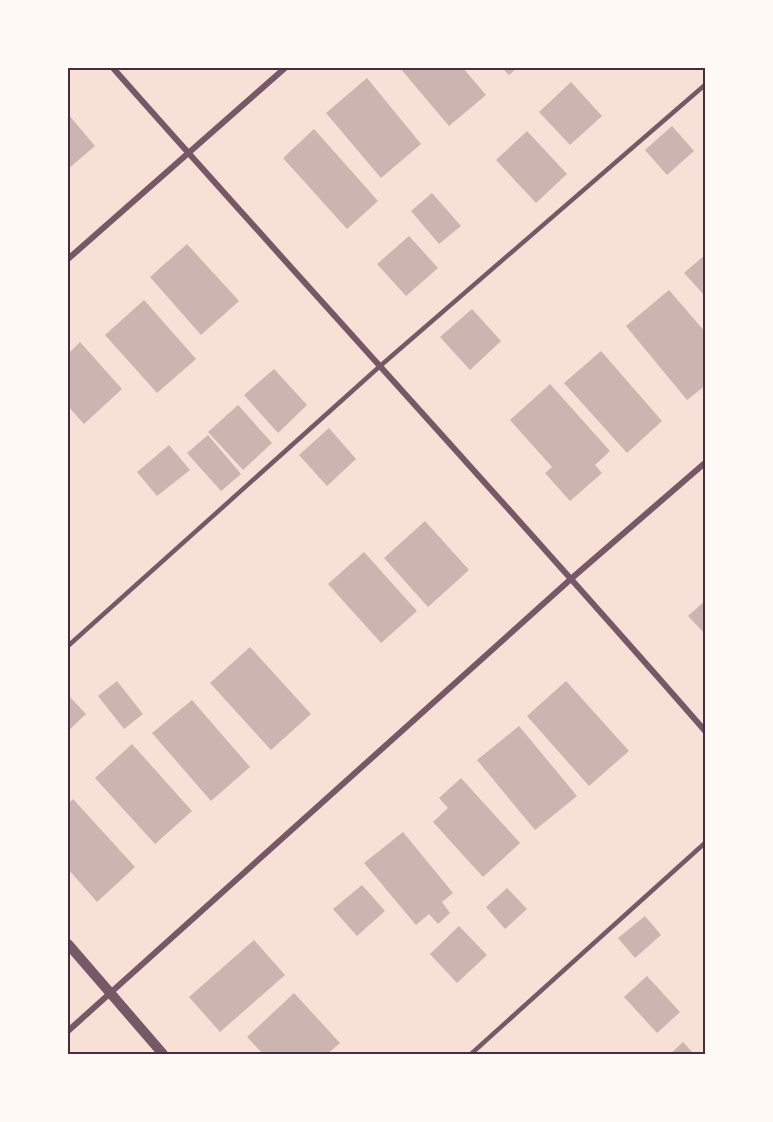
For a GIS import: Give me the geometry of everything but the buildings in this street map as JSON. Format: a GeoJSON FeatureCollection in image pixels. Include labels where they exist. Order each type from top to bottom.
{"type":"FeatureCollection","features":[{"type":"Feature","properties":{"kind":"street"},"geometry":{"type":"LineString","coordinates":[[113,68],[379,367],[572,578],[705,732]]}},
{"type":"Feature","properties":{"kind":"street"},"geometry":{"type":"LineString","coordinates":[[68,259],[285,68]]}},
{"type":"Feature","properties":{"kind":"street"},"geometry":{"type":"LineString","coordinates":[[68,1031],[572,578],[705,462]]}},
{"type":"Feature","properties":{"kind":"street"},"geometry":{"type":"LineString","coordinates":[[68,944],[163,1054]]}},
{"type":"Feature","properties":{"kind":"lane"},"geometry":{"type":"LineString","coordinates":[[68,646],[379,367],[705,84]]}},
{"type":"Feature","properties":{"kind":"lane"},"geometry":{"type":"LineString","coordinates":[[471,1054],[705,842]]}}]}
